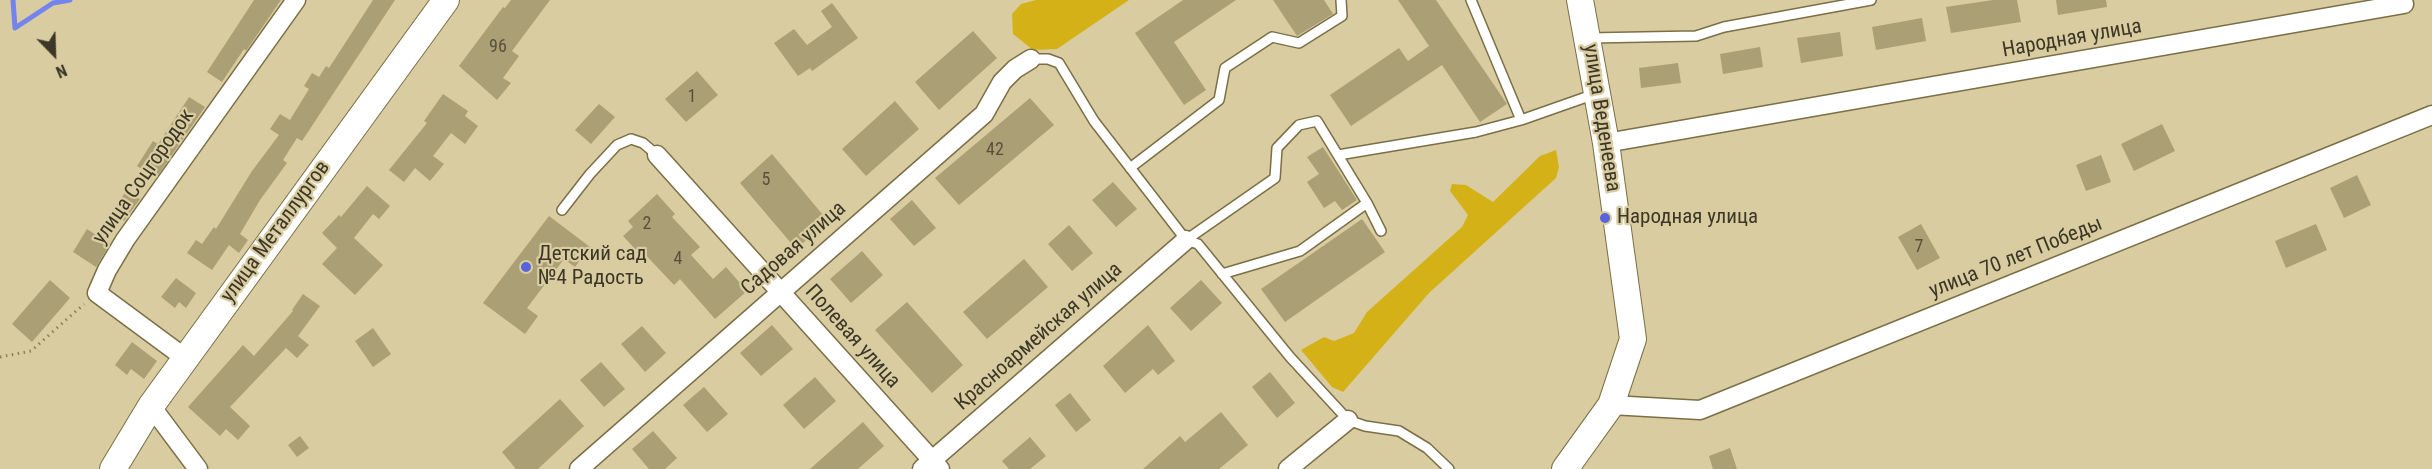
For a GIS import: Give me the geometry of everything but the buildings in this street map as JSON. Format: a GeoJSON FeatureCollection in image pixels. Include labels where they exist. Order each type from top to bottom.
{"type":"FeatureCollection","features":[{"type":"Feature","properties":{"kind":"main road","name":"улица Металлургов"},"geometry":{"type":"LineString","coordinates":[[114,469],[151,406],[446,0]]}},
{"type":"Feature","properties":{"kind":"main road","name":"улица Веденеева"},"geometry":{"type":"LineString","coordinates":[[1565,469],[1611,405],[1633,339],[1606,143],[1580,0]]}},
{"type":"Feature","properties":{"kind":"street","name":"улица Соцгородок"},"geometry":{"type":"LineString","coordinates":[[97,293],[107,270],[125,240],[296,0]]}},
{"type":"Feature","properties":{"kind":"street","name":"Народная улица"},"geometry":{"type":"LineString","coordinates":[[1606,143],[2407,2]]}},
{"type":"Feature","properties":{"kind":"street","name":"Садовая улица"},"geometry":{"type":"LineString","coordinates":[[579,469],[984,114],[1002,82],[1015,69],[1031,59]]}},
{"type":"Feature","properties":{"kind":"street","name":"улица 70 лет Победы"},"geometry":{"type":"LineString","coordinates":[[1611,405],[1700,410],[2432,115]]}},
{"type":"Feature","properties":{"kind":"street","name":"Полевая улица"},"geometry":{"type":"LineString","coordinates":[[657,155],[780,291],[931,466]]}},
{"type":"Feature","properties":{"kind":"street","name":"Красноармейская улица"},"geometry":{"type":"LineString","coordinates":[[931,466],[1186,240]]}},
{"type":"Feature","properties":{"kind":"street"},"geometry":{"type":"LineString","coordinates":[[97,293],[185,358]]}},
{"type":"Feature","properties":{"kind":"street"},"geometry":{"type":"LineString","coordinates":[[151,406],[198,469]]}},
{"type":"Feature","properties":{"kind":"street"},"geometry":{"type":"LineString","coordinates":[[1288,469],[1348,420]]}},
{"type":"Feature","properties":{"kind":"lane"},"geometry":{"type":"LineString","coordinates":[[1130,168],[1219,100],[1225,68],[1272,37],[1299,43],[1342,16],[1341,0]]}},
{"type":"Feature","properties":{"kind":"lane"},"geometry":{"type":"LineString","coordinates":[[1472,0],[1521,120]]}},
{"type":"Feature","properties":{"kind":"lane"},"geometry":{"type":"LineString","coordinates":[[1587,38],[1696,36],[1724,27],[1871,0]]}},
{"type":"Feature","properties":{"kind":"lane"},"geometry":{"type":"LineString","coordinates":[[1031,59],[1048,59],[1059,63],[1088,112],[1186,240],[1198,244],[1290,357],[1348,420],[1365,426],[1398,431],[1427,448],[1449,469]]}},
{"type":"Feature","properties":{"kind":"lane"},"geometry":{"type":"LineString","coordinates":[[1338,155],[1476,132],[1521,120],[1597,93]]}},
{"type":"Feature","properties":{"kind":"lane"},"geometry":{"type":"LineString","coordinates":[[1186,240],[1275,178],[1277,148],[1299,125],[1317,121],[1367,203],[1381,231]]}},
{"type":"Feature","properties":{"kind":"lane"},"geometry":{"type":"LineString","coordinates":[[562,210],[617,145],[631,139],[643,143],[657,155]]}},
{"type":"Feature","properties":{"kind":"lane"},"geometry":{"type":"LineString","coordinates":[[1222,274],[1300,251],[1367,203]]}},
{"type":"Feature","properties":{"kind":"path"},"geometry":{"type":"LineString","coordinates":[[0,357],[31,351],[97,293]]}},
{"type":"Feature","properties":{"kind":"shaded area"},"geometry":{"type":"Polygon","coordinates":[[[1036,0],[1129,0],[1057,49],[1033,50],[1013,34],[1012,14],[1021,4],[1036,0]]]}},
{"type":"Feature","properties":{"kind":"shaded area"},"geometry":{"type":"Polygon","coordinates":[[[1556,150],[1559,167],[1556,178],[1429,293],[1343,392],[1332,387],[1301,350],[1324,337],[1334,341],[1354,333],[1367,312],[1462,227],[1468,215],[1450,191],[1452,184],[1466,185],[1493,202],[1540,156],[1556,150]]]}},
{"type":"Feature","properties":{"kind":"waterway"},"geometry":{"type":"LineString","coordinates":[[13,0],[15,28],[53,3],[70,0]]}},
{"type":"Feature","properties":{"kind":"place","name":"Народная улица"},"geometry":{"type":"Point","coordinates":[1605,218]}},
{"type":"Feature","properties":{"kind":"place","name":"Детский сад №4 Радость"},"geometry":{"type":"Point","coordinates":[526,267]}}]}
